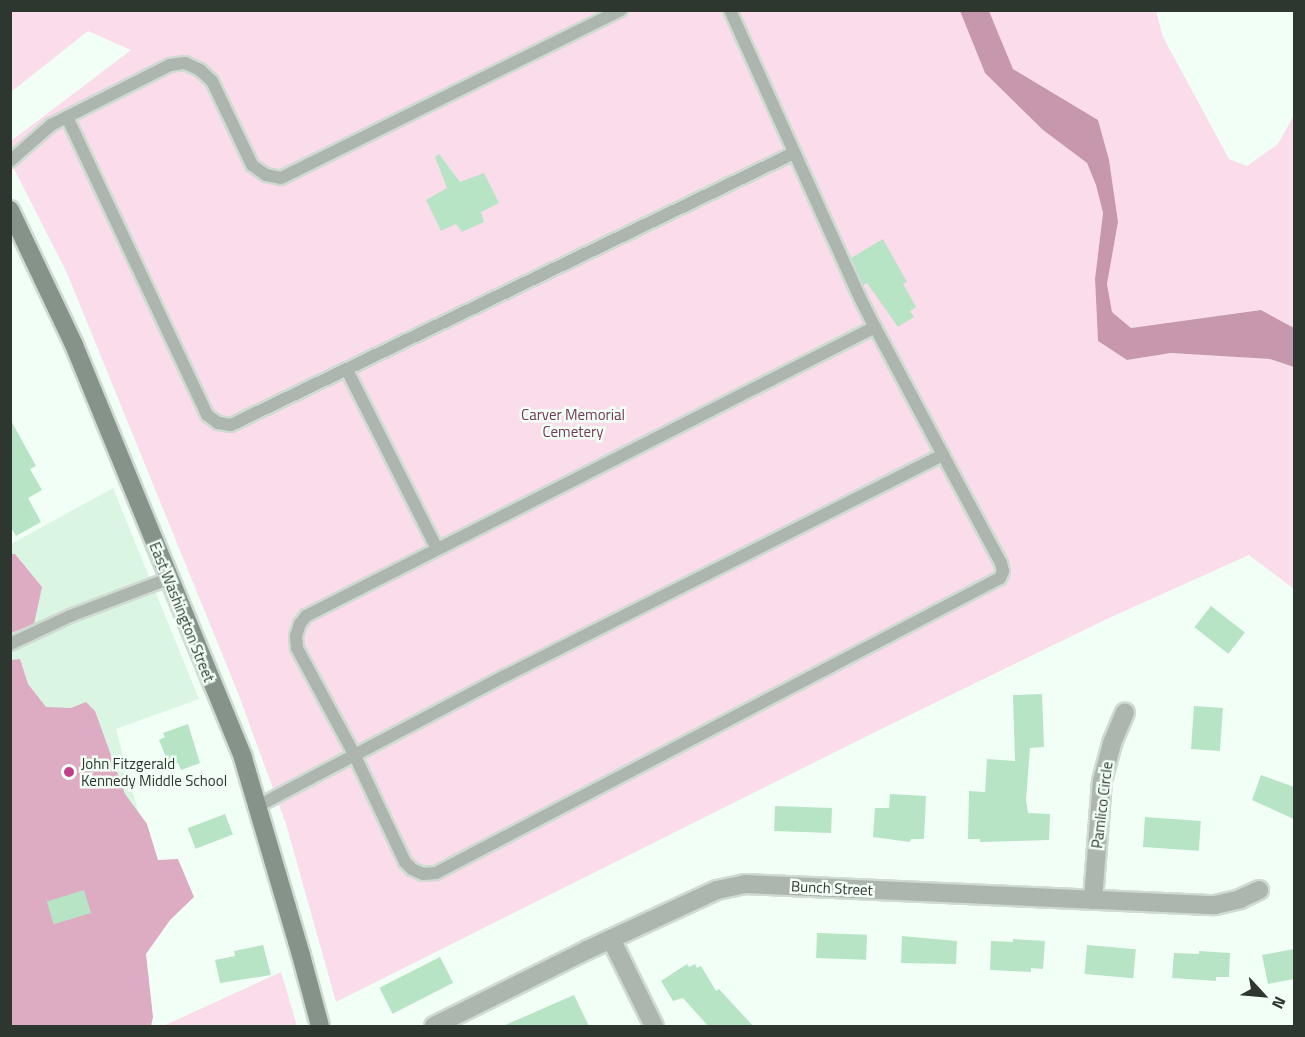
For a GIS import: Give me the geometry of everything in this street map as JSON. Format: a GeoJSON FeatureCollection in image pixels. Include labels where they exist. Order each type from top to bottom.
{"type":"FeatureCollection","features":[{"type":"Feature","properties":{"kind":"main road","name":"East Washington Street"},"geometry":{"type":"LineString","coordinates":[[10,210],[74,345],[243,758],[320,1026]]}},
{"type":"Feature","properties":{"kind":"street","name":"Pamlico Circle"},"geometry":{"type":"LineString","coordinates":[[1093,900],[1102,781],[1112,743],[1125,713]]}},
{"type":"Feature","properties":{"kind":"street","name":"Bunch Street"},"geometry":{"type":"LineString","coordinates":[[434,1026],[717,890],[745,884],[974,892],[1215,905],[1240,899],[1259,890]]}},
{"type":"Feature","properties":{"kind":"street"},"geometry":{"type":"LineString","coordinates":[[611,939],[654,1026]]}},
{"type":"Feature","properties":{"kind":"lane"},"geometry":{"type":"LineString","coordinates":[[10,161],[51,125],[170,65],[185,63],[200,70],[212,81],[252,165],[266,175],[281,178],[621,10]]}},
{"type":"Feature","properties":{"kind":"lane"},"geometry":{"type":"LineString","coordinates":[[730,10],[875,327],[1001,563],[1003,571],[1000,578],[436,873],[423,874],[405,862],[354,754],[297,648],[296,636],[306,616],[875,327]]}},
{"type":"Feature","properties":{"kind":"lane"},"geometry":{"type":"LineString","coordinates":[[67,117],[207,415],[218,423],[231,425],[794,153]]}},
{"type":"Feature","properties":{"kind":"lane"},"geometry":{"type":"LineString","coordinates":[[347,370],[437,549]]}},
{"type":"Feature","properties":{"kind":"lane"},"geometry":{"type":"LineString","coordinates":[[258,806],[354,754],[943,455]]}},
{"type":"Feature","properties":{"kind":"lane"},"geometry":{"type":"LineString","coordinates":[[10,644],[70,616],[168,579]]}},
{"type":"Feature","properties":{"kind":"shaded area"},"geometry":{"type":"Polygon","coordinates":[[[960,11],[989,11],[1013,69],[1098,120],[1109,160],[1118,222],[1107,284],[1112,312],[1131,328],[1261,310],[1294,328],[1294,367],[1270,359],[1171,353],[1127,360],[1098,341],[1095,279],[1103,213],[1096,185],[1087,163],[1043,130],[985,73],[960,11]]]}},
{"type":"Feature","properties":{"kind":"shaded area","name":"John Fitzgerald Kennedy Middle School"},"geometry":{"type":"Polygon","coordinates":[[[113,488],[199,699],[116,729],[139,815],[11,1026],[11,544],[113,488]]]}},
{"type":"Feature","properties":{"kind":"shaded area"},"geometry":{"type":"Polygon","coordinates":[[[11,554],[15,554],[42,587],[34,624],[11,633],[11,554]]]}},
{"type":"Feature","properties":{"kind":"shaded area"},"geometry":{"type":"Polygon","coordinates":[[[20,659],[28,684],[46,707],[71,708],[86,702],[95,711],[125,794],[147,824],[158,860],[178,859],[194,897],[170,920],[146,954],[153,1017],[151,1026],[11,1026],[10,660],[20,659]]]}},
{"type":"Feature","properties":{"kind":"green space","name":"Carver Memorial Cemetery"},"geometry":{"type":"Polygon","coordinates":[[[11,11],[960,11],[985,73],[1043,130],[1087,163],[1096,185],[1103,213],[1095,279],[1098,341],[1127,360],[1171,353],[1270,359],[1294,367],[1294,589],[1249,555],[1109,618],[873,733],[336,1002],[286,824],[238,693],[67,273],[11,163],[11,141],[131,50],[88,31],[11,92],[11,11]]]}},
{"type":"Feature","properties":{"kind":"green space"},"geometry":{"type":"Polygon","coordinates":[[[989,11],[1156,11],[1163,37],[1229,159],[1247,166],[1278,144],[1294,115],[1294,328],[1261,310],[1131,328],[1112,312],[1107,284],[1118,222],[1098,120],[1013,69],[989,11]]]}},
{"type":"Feature","properties":{"kind":"green space"},"geometry":{"type":"Polygon","coordinates":[[[281,972],[297,1026],[163,1026],[281,972]]]}},
{"type":"Feature","properties":{"kind":"building"},"geometry":{"type":"Polygon","coordinates":[[[439,154],[460,182],[484,173],[499,203],[481,212],[484,222],[462,232],[456,224],[441,231],[426,200],[447,188],[435,157],[439,154]]]}},
{"type":"Feature","properties":{"kind":"building"},"geometry":{"type":"Polygon","coordinates":[[[883,239],[907,282],[903,284],[916,307],[910,311],[914,317],[898,327],[867,283],[863,285],[851,258],[883,239]]]}},
{"type":"Feature","properties":{"kind":"building"},"geometry":{"type":"Polygon","coordinates":[[[10,419],[36,466],[30,469],[42,490],[28,498],[41,522],[16,536],[10,526],[10,419]]]}},
{"type":"Feature","properties":{"kind":"building"},"geometry":{"type":"Polygon","coordinates":[[[1211,606],[1245,632],[1228,654],[1194,627],[1211,606]]]}},
{"type":"Feature","properties":{"kind":"building"},"geometry":{"type":"Polygon","coordinates":[[[1042,694],[1044,747],[1030,748],[1026,800],[1028,813],[1050,814],[1049,840],[980,842],[980,839],[968,839],[969,791],[985,792],[987,759],[1015,761],[1013,695],[1042,694]]]}},
{"type":"Feature","properties":{"kind":"building"},"geometry":{"type":"Polygon","coordinates":[[[1194,706],[1223,708],[1220,751],[1191,749],[1194,706]]]}},
{"type":"Feature","properties":{"kind":"building"},"geometry":{"type":"Polygon","coordinates":[[[188,724],[200,763],[181,770],[178,763],[175,764],[173,760],[168,762],[159,740],[165,737],[163,733],[188,724]]]}},
{"type":"Feature","properties":{"kind":"building"},"geometry":{"type":"Polygon","coordinates":[[[1261,775],[1294,787],[1294,819],[1252,800],[1261,775]]]}},
{"type":"Feature","properties":{"kind":"building"},"geometry":{"type":"Polygon","coordinates":[[[890,794],[926,796],[924,839],[911,839],[910,842],[873,837],[875,808],[889,808],[890,794]]]}},
{"type":"Feature","properties":{"kind":"building"},"geometry":{"type":"Polygon","coordinates":[[[775,806],[832,808],[831,833],[774,831],[775,806]]]}},
{"type":"Feature","properties":{"kind":"building"},"geometry":{"type":"Polygon","coordinates":[[[225,814],[233,835],[196,849],[188,828],[225,814]]]}},
{"type":"Feature","properties":{"kind":"building"},"geometry":{"type":"Polygon","coordinates":[[[1145,817],[1201,821],[1199,851],[1143,847],[1145,817]]]}},
{"type":"Feature","properties":{"kind":"building"},"geometry":{"type":"Polygon","coordinates":[[[84,890],[91,913],[54,924],[47,901],[84,890]]]}},
{"type":"Feature","properties":{"kind":"building"},"geometry":{"type":"Polygon","coordinates":[[[817,933],[867,935],[866,960],[816,958],[817,933]]]}},
{"type":"Feature","properties":{"kind":"building"},"geometry":{"type":"Polygon","coordinates":[[[902,936],[957,941],[956,964],[901,963],[902,936]]]}},
{"type":"Feature","properties":{"kind":"building"},"geometry":{"type":"Polygon","coordinates":[[[1013,939],[1045,941],[1043,969],[1031,968],[1031,972],[990,970],[991,941],[1013,942],[1013,939]]]}},
{"type":"Feature","properties":{"kind":"building"},"geometry":{"type":"Polygon","coordinates":[[[263,945],[271,975],[220,983],[215,960],[235,956],[234,951],[263,945]]]}},
{"type":"Feature","properties":{"kind":"building"},"geometry":{"type":"Polygon","coordinates":[[[1087,945],[1136,949],[1133,978],[1084,974],[1087,945]]]}},
{"type":"Feature","properties":{"kind":"building"},"geometry":{"type":"Polygon","coordinates":[[[1294,949],[1294,979],[1268,984],[1262,955],[1294,949]]]}},
{"type":"Feature","properties":{"kind":"building"},"geometry":{"type":"Polygon","coordinates":[[[1199,951],[1230,953],[1229,977],[1216,977],[1216,981],[1172,978],[1174,953],[1199,954],[1199,951]]]}},
{"type":"Feature","properties":{"kind":"building"},"geometry":{"type":"Polygon","coordinates":[[[440,957],[453,983],[393,1014],[379,988],[440,957]]]}},
{"type":"Feature","properties":{"kind":"building"},"geometry":{"type":"Polygon","coordinates":[[[687,964],[689,967],[695,964],[697,968],[701,966],[716,991],[719,989],[753,1026],[708,1026],[683,998],[673,1001],[661,981],[687,964]]]}},
{"type":"Feature","properties":{"kind":"building"},"geometry":{"type":"Polygon","coordinates":[[[574,995],[589,1026],[503,1026],[574,995]]]}},
{"type":"Feature","properties":{"kind":"place","name":"John Fitzgerald Kennedy Middle School"},"geometry":{"type":"Point","coordinates":[69,772]}}]}
